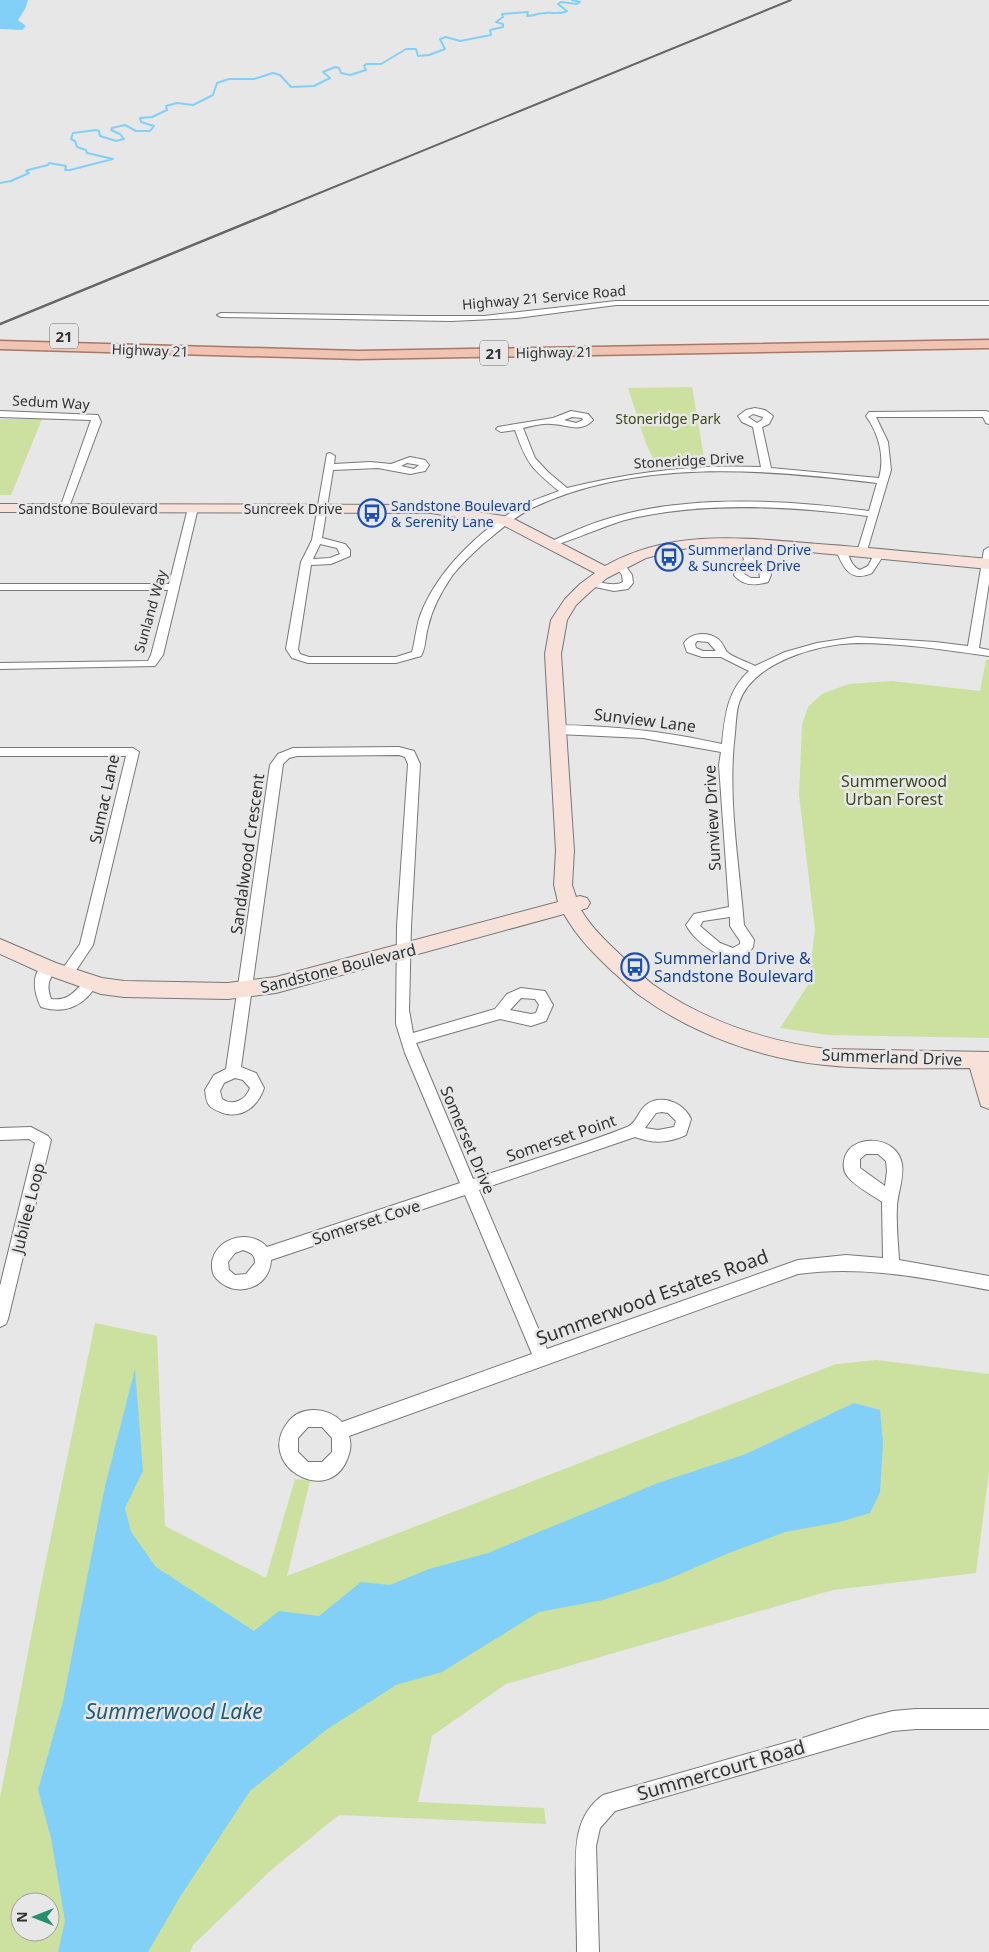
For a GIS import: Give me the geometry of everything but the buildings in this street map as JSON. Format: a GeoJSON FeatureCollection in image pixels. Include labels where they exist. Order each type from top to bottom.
{"type":"FeatureCollection","features":[{"type":"Feature","properties":{"kind":"main road","name":"Highway 21"},"geometry":{"type":"LineString","coordinates":[[0,333],[165,339],[396,342],[989,331]]}},
{"type":"Feature","properties":{"kind":"main road","name":"Highway 21"},"geometry":{"type":"LineString","coordinates":[[0,345],[358,355],[989,344]]}},
{"type":"Feature","properties":{"kind":"street","name":"Highway 21 Service Road"},"geometry":{"type":"LineString","coordinates":[[222,315],[468,319],[616,304],[989,303]]}},
{"type":"Feature","properties":{"kind":"street","name":"Sedum Way"},"geometry":{"type":"LineString","coordinates":[[0,414],[95,417],[96,422],[65,508]]}},
{"type":"Feature","properties":{"kind":"street"},"geometry":{"type":"LineString","coordinates":[[862,552],[883,481],[886,457],[884,443],[877,422],[870,416],[872,414],[885,416],[986,414],[989,421]]}},
{"type":"Feature","properties":{"kind":"street"},"geometry":{"type":"LineString","coordinates":[[501,429],[556,420]]}},
{"type":"Feature","properties":{"kind":"street"},"geometry":{"type":"LineString","coordinates":[[757,426],[767,471]]}},
{"type":"Feature","properties":{"kind":"street"},"geometry":{"type":"LineString","coordinates":[[518,427],[526,451],[532,461],[541,472],[566,492]]}},
{"type":"Feature","properties":{"kind":"street"},"geometry":{"type":"LineString","coordinates":[[317,540],[341,546],[345,550],[345,556],[331,561],[306,562],[317,540],[330,456]]}},
{"type":"Feature","properties":{"kind":"street"},"geometry":{"type":"LineString","coordinates":[[328,467],[392,466]]}},
{"type":"Feature","properties":{"kind":"street","name":"Stoneridge Drive"},"geometry":{"type":"LineString","coordinates":[[306,562],[292,649],[296,656],[308,660],[404,659],[417,654],[423,623],[430,605],[447,575],[470,550],[505,520],[528,507],[566,492],[620,478],[706,470],[767,471],[883,481]]}},
{"type":"Feature","properties":{"kind":"street"},"geometry":{"type":"LineString","coordinates":[[554,544],[596,524],[628,515],[699,505],[748,504],[873,514]]}},
{"type":"Feature","properties":{"kind":"street","name":"Suncreek Drive"},"geometry":{"type":"LineString","coordinates":[[177,508],[322,507],[431,509],[505,520],[554,544],[612,568]]}},
{"type":"Feature","properties":{"kind":"street","name":"Sandstone Boulevard"},"geometry":{"type":"LineString","coordinates":[[0,508],[177,508]]}},
{"type":"Feature","properties":{"kind":"street","name":"Sunland Way"},"geometry":{"type":"LineString","coordinates":[[0,666],[151,664],[157,654],[193,508]]}},
{"type":"Feature","properties":{"kind":"street"},"geometry":{"type":"LineString","coordinates":[[590,583],[612,568],[666,548],[702,542],[988,559],[973,650]]}},
{"type":"Feature","properties":{"kind":"street"},"geometry":{"type":"LineString","coordinates":[[744,543],[749,561]]}},
{"type":"Feature","properties":{"kind":"street"},"geometry":{"type":"LineString","coordinates":[[841,550],[848,567],[859,572],[874,568],[880,553]]}},
{"type":"Feature","properties":{"kind":"street"},"geometry":{"type":"LineString","coordinates":[[590,583],[624,588],[628,583],[628,578],[612,568]]}},
{"type":"Feature","properties":{"kind":"street","name":"Summerland Drive"},"geometry":{"type":"LineString","coordinates":[[590,583],[574,598],[558,622],[553,654],[565,851],[563,884],[574,904],[585,932],[611,958],[650,992],[667,1004],[735,1035],[824,1057],[983,1060]]}},
{"type":"Feature","properties":{"kind":"street"},"geometry":{"type":"LineString","coordinates":[[0,587],[173,587]]}},
{"type":"Feature","properties":{"kind":"street","name":"Sunview Drive"},"geometry":{"type":"LineString","coordinates":[[736,910],[725,765],[733,703],[744,682],[757,671],[789,654],[817,646],[856,640],[916,643],[989,653]]}},
{"type":"Feature","properties":{"kind":"street"},"geometry":{"type":"LineString","coordinates":[[723,654],[757,671]]}},
{"type":"Feature","properties":{"kind":"street","name":"Sunview Lane"},"geometry":{"type":"LineString","coordinates":[[558,730],[598,729],[638,732],[727,749]]}},
{"type":"Feature","properties":{"kind":"street","name":"Sandalwood Crescent"},"geometry":{"type":"LineString","coordinates":[[244,989],[276,765],[283,755],[297,752],[399,751],[410,754],[413,758],[404,926]]}},
{"type":"Feature","properties":{"kind":"street","name":"Sumac Lane"},"geometry":{"type":"LineString","coordinates":[[0,752],[133,752],[86,945],[57,971]]}},
{"type":"Feature","properties":{"kind":"street","name":"Sandstone Boulevard"},"geometry":{"type":"LineString","coordinates":[[0,946],[57,971],[91,982],[124,989],[228,991],[276,986],[574,904]]}},
{"type":"Feature","properties":{"kind":"street","name":"Somerset Drive"},"geometry":{"type":"LineString","coordinates":[[404,926],[402,1010],[408,1040],[469,1188],[543,1359]]}},
{"type":"Feature","properties":{"kind":"street"},"geometry":{"type":"LineString","coordinates":[[57,971],[40,982],[39,990],[46,1003],[53,1006],[72,1003],[85,993],[91,982]]}},
{"type":"Feature","properties":{"kind":"street"},"geometry":{"type":"LineString","coordinates":[[233,1072],[244,989]]}},
{"type":"Feature","properties":{"kind":"street"},"geometry":{"type":"LineString","coordinates":[[408,1040],[500,1013]]}},
{"type":"Feature","properties":{"kind":"street"},"geometry":{"type":"LineString","coordinates":[[983,1060],[989,1100]]}},
{"type":"Feature","properties":{"kind":"street","name":"Somerset Point"},"geometry":{"type":"LineString","coordinates":[[469,1188],[636,1131]]}},
{"type":"Feature","properties":{"kind":"street","name":"Jubilee Loop"},"geometry":{"type":"LineString","coordinates":[[0,1134],[30,1133],[43,1140],[0,1319]]}},
{"type":"Feature","properties":{"kind":"street","name":"Somerset Cove"},"geometry":{"type":"LineString","coordinates":[[263,1256],[469,1188]]}},
{"type":"Feature","properties":{"kind":"street"},"geometry":{"type":"LineString","coordinates":[[890,1199],[891,1266]]}},
{"type":"Feature","properties":{"kind":"street","name":"Summerwood Estates Road"},"geometry":{"type":"LineString","coordinates":[[340,1432],[798,1267],[847,1262],[891,1266],[989,1283]]}},
{"type":"Feature","properties":{"kind":"street","name":"Summercourt Road"},"geometry":{"type":"LineString","coordinates":[[588,1952],[587,1831],[593,1817],[600,1808],[610,1802],[893,1721],[916,1719],[989,1719]]}},
{"type":"Feature","properties":{"kind":"green space","name":"Stoneridge Park"},"geometry":{"type":"Polygon","coordinates":[[[692,387],[705,463],[657,466],[646,444],[628,388],[692,387]]]}},
{"type":"Feature","properties":{"kind":"green space"},"geometry":{"type":"Polygon","coordinates":[[[0,419],[42,419],[11,495],[0,495],[0,419]]]}},
{"type":"Feature","properties":{"kind":"green space","name":"Summerwood Urban Forest"},"geometry":{"type":"Polygon","coordinates":[[[986,660],[989,660],[989,1038],[828,1035],[780,1028],[808,985],[815,930],[799,795],[802,725],[808,707],[822,694],[849,684],[892,681],[980,691],[986,660]]]}},
{"type":"Feature","properties":{"kind":"green space"},"geometry":{"type":"Polygon","coordinates":[[[95,1323],[157,1336],[165,1526],[266,1578],[295,1479],[310,1481],[287,1576],[836,1364],[877,1360],[989,1374],[989,1471],[976,1573],[833,1590],[506,1684],[432,1736],[418,1802],[544,1808],[546,1824],[339,1815],[270,1871],[193,1945],[190,1952],[0,1952],[0,1798],[42,1580],[95,1323]]]}},
{"type":"Feature","properties":{"kind":"water"},"geometry":{"type":"Polygon","coordinates":[[[0,0],[28,0],[18,20],[26,26],[22,30],[0,29],[0,0]]]}},
{"type":"Feature","properties":{"kind":"water","name":"Summerwood Lake"},"geometry":{"type":"Polygon","coordinates":[[[135,1369],[143,1471],[125,1508],[131,1532],[156,1567],[254,1631],[279,1611],[319,1616],[361,1582],[390,1585],[429,1569],[488,1553],[658,1483],[746,1454],[854,1403],[880,1410],[883,1444],[880,1492],[870,1513],[840,1522],[785,1532],[666,1580],[603,1600],[539,1612],[442,1672],[396,1685],[326,1730],[250,1791],[180,1897],[148,1952],[58,1952],[65,1921],[51,1838],[38,1790],[63,1701],[105,1486],[135,1369]]]}},
{"type":"Feature","properties":{"kind":"waterway"},"geometry":{"type":"LineString","coordinates":[[0,183],[11,181],[29,173],[26,171],[28,170],[48,165],[49,163],[66,166],[65,170],[70,170],[113,159],[87,153],[86,150],[77,147],[75,141],[71,139],[73,133],[96,130],[99,131],[100,136],[116,141],[124,139],[120,134],[111,130],[112,128],[125,125],[136,131],[150,131],[154,126],[141,122],[140,118],[152,117],[167,110],[166,106],[177,103],[193,105],[213,95],[217,83],[229,79],[254,79],[273,73],[280,75],[291,87],[314,86],[330,78],[323,72],[335,67],[339,68],[341,73],[350,75],[366,70],[364,66],[366,64],[381,64],[406,49],[416,49],[418,56],[429,55],[445,49],[440,39],[446,37],[460,41],[491,35],[490,30],[503,27],[503,24],[496,22],[503,17],[502,14],[528,12],[527,16],[543,13],[561,13],[567,11],[558,4],[561,2],[577,4],[580,2],[572,0]]}},
{"type":"Feature","properties":{"kind":"railway"},"geometry":{"type":"LineString","coordinates":[[273,212],[791,0]]}},
{"type":"Feature","properties":{"kind":"railway"},"geometry":{"type":"LineString","coordinates":[[0,324],[276,211]]}},
{"type":"Feature","properties":{"kind":"place","name":"Sandstone Boulevard & Serenity Lane"},"geometry":{"type":"Point","coordinates":[372,513]}},
{"type":"Feature","properties":{"kind":"place","name":"Summerland Drive & Suncreek Drive"},"geometry":{"type":"Point","coordinates":[669,557]}},
{"type":"Feature","properties":{"kind":"place","name":"Summerland Drive & Sandstone Boulevard"},"geometry":{"type":"Point","coordinates":[635,967]}}]}
